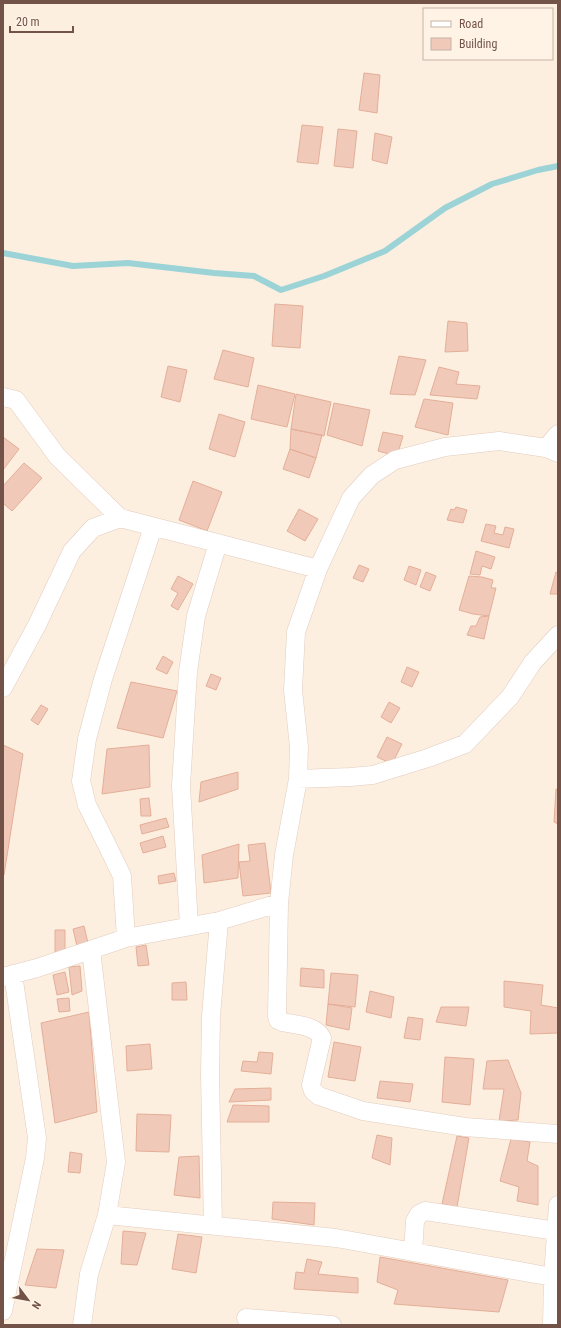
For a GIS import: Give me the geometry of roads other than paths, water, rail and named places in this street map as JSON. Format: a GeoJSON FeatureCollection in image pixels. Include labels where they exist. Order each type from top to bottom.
{"type":"FeatureCollection","features":[{"type":"Feature","properties":{"kind":"street"},"geometry":{"type":"LineString","coordinates":[[3,397],[16,400],[57,456],[120,518],[318,569]]}},
{"type":"Feature","properties":{"kind":"street"},"geometry":{"type":"LineString","coordinates":[[558,434],[552,451],[499,441],[445,447],[395,460],[372,475],[351,498],[318,569],[296,632],[293,690],[299,747],[298,779],[284,855],[279,903],[277,1016],[278,1020],[282,1022],[314,1029],[320,1033],[322,1038],[312,1085],[313,1092],[319,1096],[363,1110],[465,1127],[558,1134]]}},
{"type":"Feature","properties":{"kind":"street"},"geometry":{"type":"LineString","coordinates":[[3,688],[37,625],[72,551],[93,528],[120,518]]}},
{"type":"Feature","properties":{"kind":"street"},"geometry":{"type":"LineString","coordinates":[[126,938],[122,876],[86,805],[81,782],[87,739],[103,678],[154,527]]}},
{"type":"Feature","properties":{"kind":"street"},"geometry":{"type":"LineString","coordinates":[[189,926],[181,786],[188,672],[196,616],[218,543]]}},
{"type":"Feature","properties":{"kind":"street"},"geometry":{"type":"LineString","coordinates":[[298,779],[373,775],[428,758],[465,744],[510,697],[533,662],[558,635]]}},
{"type":"Feature","properties":{"kind":"street"},"geometry":{"type":"LineString","coordinates":[[3,1311],[35,1158],[37,1138],[8,975],[37,968],[126,938],[219,921],[279,903]]}},
{"type":"Feature","properties":{"kind":"street"},"geometry":{"type":"LineString","coordinates":[[213,1225],[210,1075],[211,1016],[219,921]]}},
{"type":"Feature","properties":{"kind":"street"},"geometry":{"type":"LineString","coordinates":[[82,1325],[89,1274],[107,1215],[116,1162],[91,950]]}},
{"type":"Feature","properties":{"kind":"street"},"geometry":{"type":"LineString","coordinates":[[413,1252],[415,1221],[419,1214],[425,1211],[557,1220],[556,1277],[552,1325]]}},
{"type":"Feature","properties":{"kind":"street"},"geometry":{"type":"LineString","coordinates":[[107,1215],[336,1238],[556,1277]]}},
{"type":"Feature","properties":{"kind":"street"},"geometry":{"type":"LineString","coordinates":[[246,1318],[332,1325]]}},
{"type":"Feature","properties":{"kind":"waterway"},"geometry":{"type":"LineString","coordinates":[[3,253],[73,266],[128,263],[254,276],[281,290],[324,276],[385,251],[445,208],[492,184],[538,170],[558,166]]}}]}
